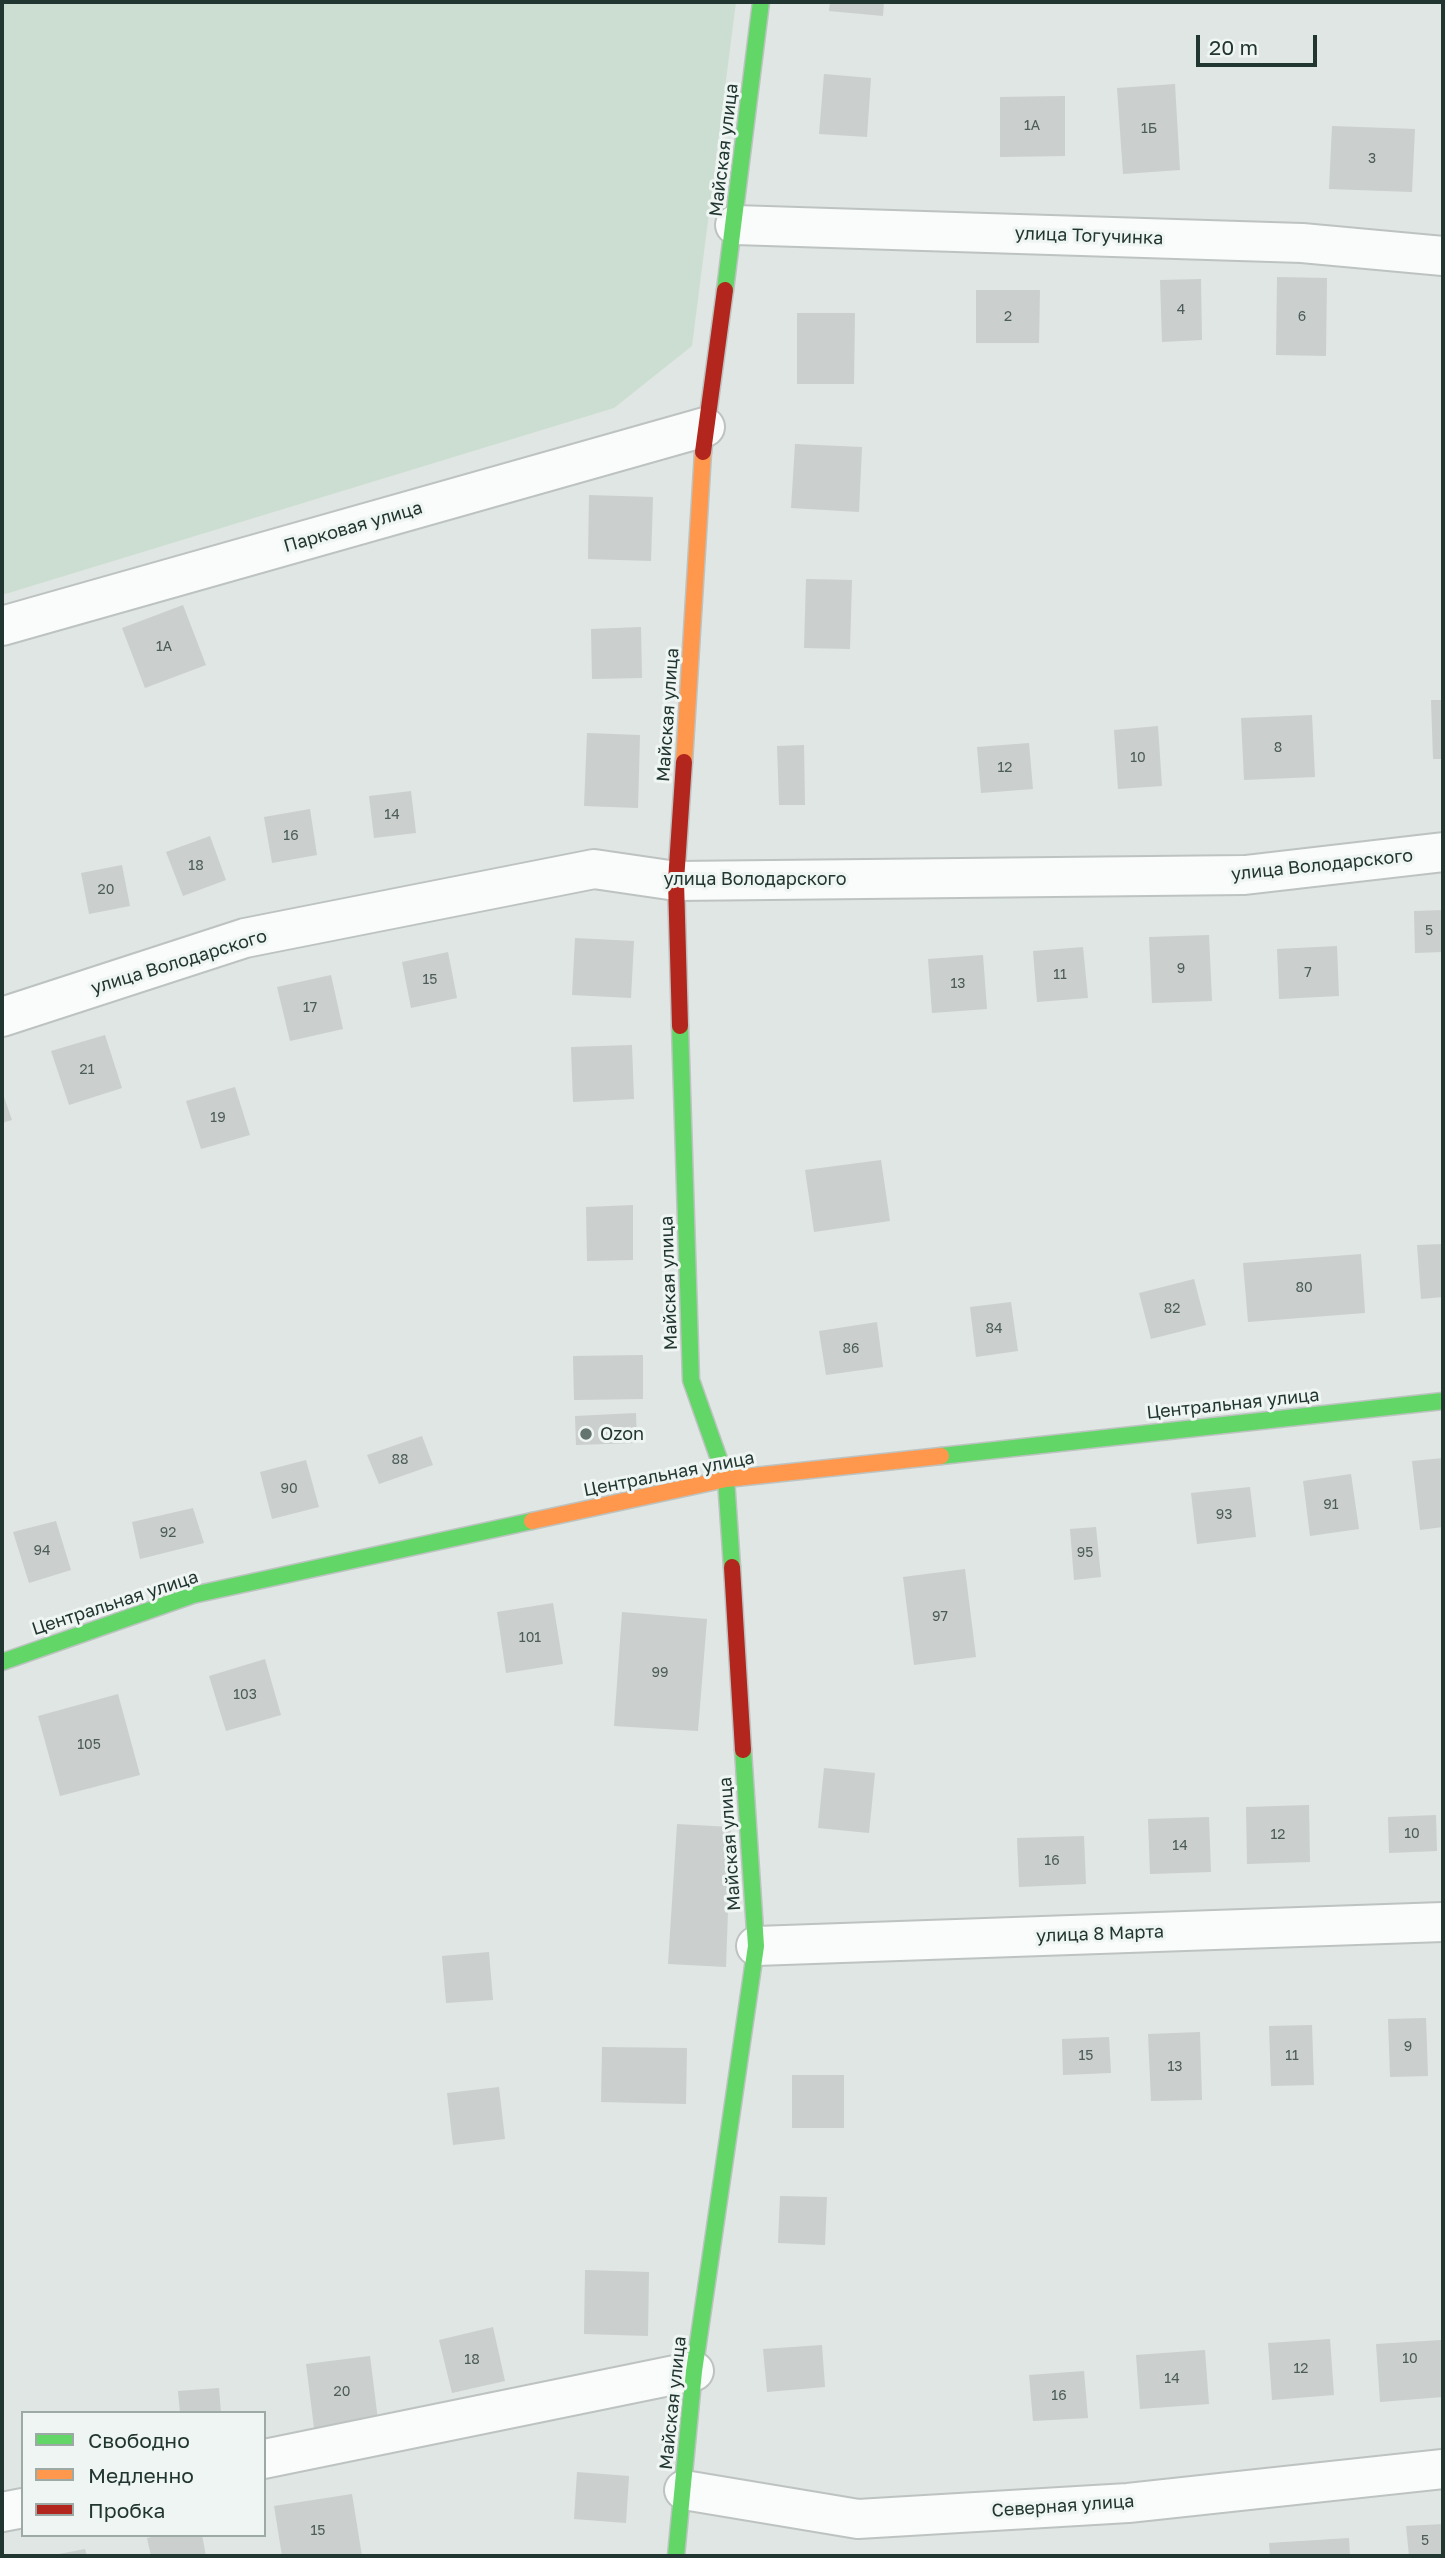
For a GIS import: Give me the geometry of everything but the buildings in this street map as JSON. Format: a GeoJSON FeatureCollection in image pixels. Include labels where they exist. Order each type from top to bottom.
{"type":"FeatureCollection","features":[{"type":"Feature","properties":{"kind":"street","name":"Майская улица"},"geometry":{"type":"LineString","coordinates":[[677,2556],[694,2371],[756,1946],[726,1479],[691,1380],[676,881],[705,427],[735,225],[761,2]]}},
{"type":"Feature","properties":{"kind":"street","name":"улица Тогучинка"},"geometry":{"type":"LineString","coordinates":[[735,225],[1302,243],[1443,256]]}},
{"type":"Feature","properties":{"kind":"street","name":"Парковая улица"},"geometry":{"type":"LineString","coordinates":[[2,626],[705,427]]}},
{"type":"Feature","properties":{"kind":"street","name":"улица Володарского"},"geometry":{"type":"LineString","coordinates":[[2,1017],[245,938],[594,869],[676,881],[1245,875],[1443,852]]}},
{"type":"Feature","properties":{"kind":"street","name":"Центральная улица"},"geometry":{"type":"LineString","coordinates":[[2,1662],[193,1595],[726,1479],[1443,1401]]}},
{"type":"Feature","properties":{"kind":"street","name":"улица 8 Марта"},"geometry":{"type":"LineString","coordinates":[[756,1946],[1443,1922]]}},
{"type":"Feature","properties":{"kind":"street"},"geometry":{"type":"LineString","coordinates":[[266,2459],[694,2371]]}},
{"type":"Feature","properties":{"kind":"street","name":"Северная улица"},"geometry":{"type":"LineString","coordinates":[[684,2490],[858,2519],[1128,2503],[1443,2469]]}},
{"type":"Feature","properties":{"kind":"street"},"geometry":{"type":"LineString","coordinates":[[2,2512],[21,2508]]}},
{"type":"Feature","properties":{"kind":"green space"},"geometry":{"type":"Polygon","coordinates":[[[2,2],[736,2],[692,346],[614,408],[2,595],[2,2]]]}},
{"type":"Feature","properties":{"kind":"traffic: fast"},"geometry":{"type":"LineString","coordinates":[[725,290],[761,2]]}},
{"type":"Feature","properties":{"kind":"traffic: fast"},"geometry":{"type":"LineString","coordinates":[[680,1026],[691,1380],[726,1479],[732,1567]]}},
{"type":"Feature","properties":{"kind":"traffic: fast"},"geometry":{"type":"LineString","coordinates":[[941,1456],[1443,1401]]}},
{"type":"Feature","properties":{"kind":"traffic: fast"},"geometry":{"type":"LineString","coordinates":[[2,1662],[193,1595],[532,1521]]}},
{"type":"Feature","properties":{"kind":"traffic: fast"},"geometry":{"type":"LineString","coordinates":[[676,2556],[694,2371],[756,1946],[743,1750]]}},
{"type":"Feature","properties":{"kind":"traffic: slow"},"geometry":{"type":"LineString","coordinates":[[684,762],[703,452]]}},
{"type":"Feature","properties":{"kind":"traffic: slow"},"geometry":{"type":"LineString","coordinates":[[532,1521],[726,1479],[941,1456]]}},
{"type":"Feature","properties":{"kind":"traffic: jam"},"geometry":{"type":"LineString","coordinates":[[703,452],[725,290]]}},
{"type":"Feature","properties":{"kind":"traffic: jam"},"geometry":{"type":"LineString","coordinates":[[680,1026],[676,881],[684,762]]}},
{"type":"Feature","properties":{"kind":"traffic: jam"},"geometry":{"type":"LineString","coordinates":[[732,1567],[743,1750]]}},
{"type":"Feature","properties":{"kind":"place","name":"Ozon"},"geometry":{"type":"Point","coordinates":[586,1434]}}]}
